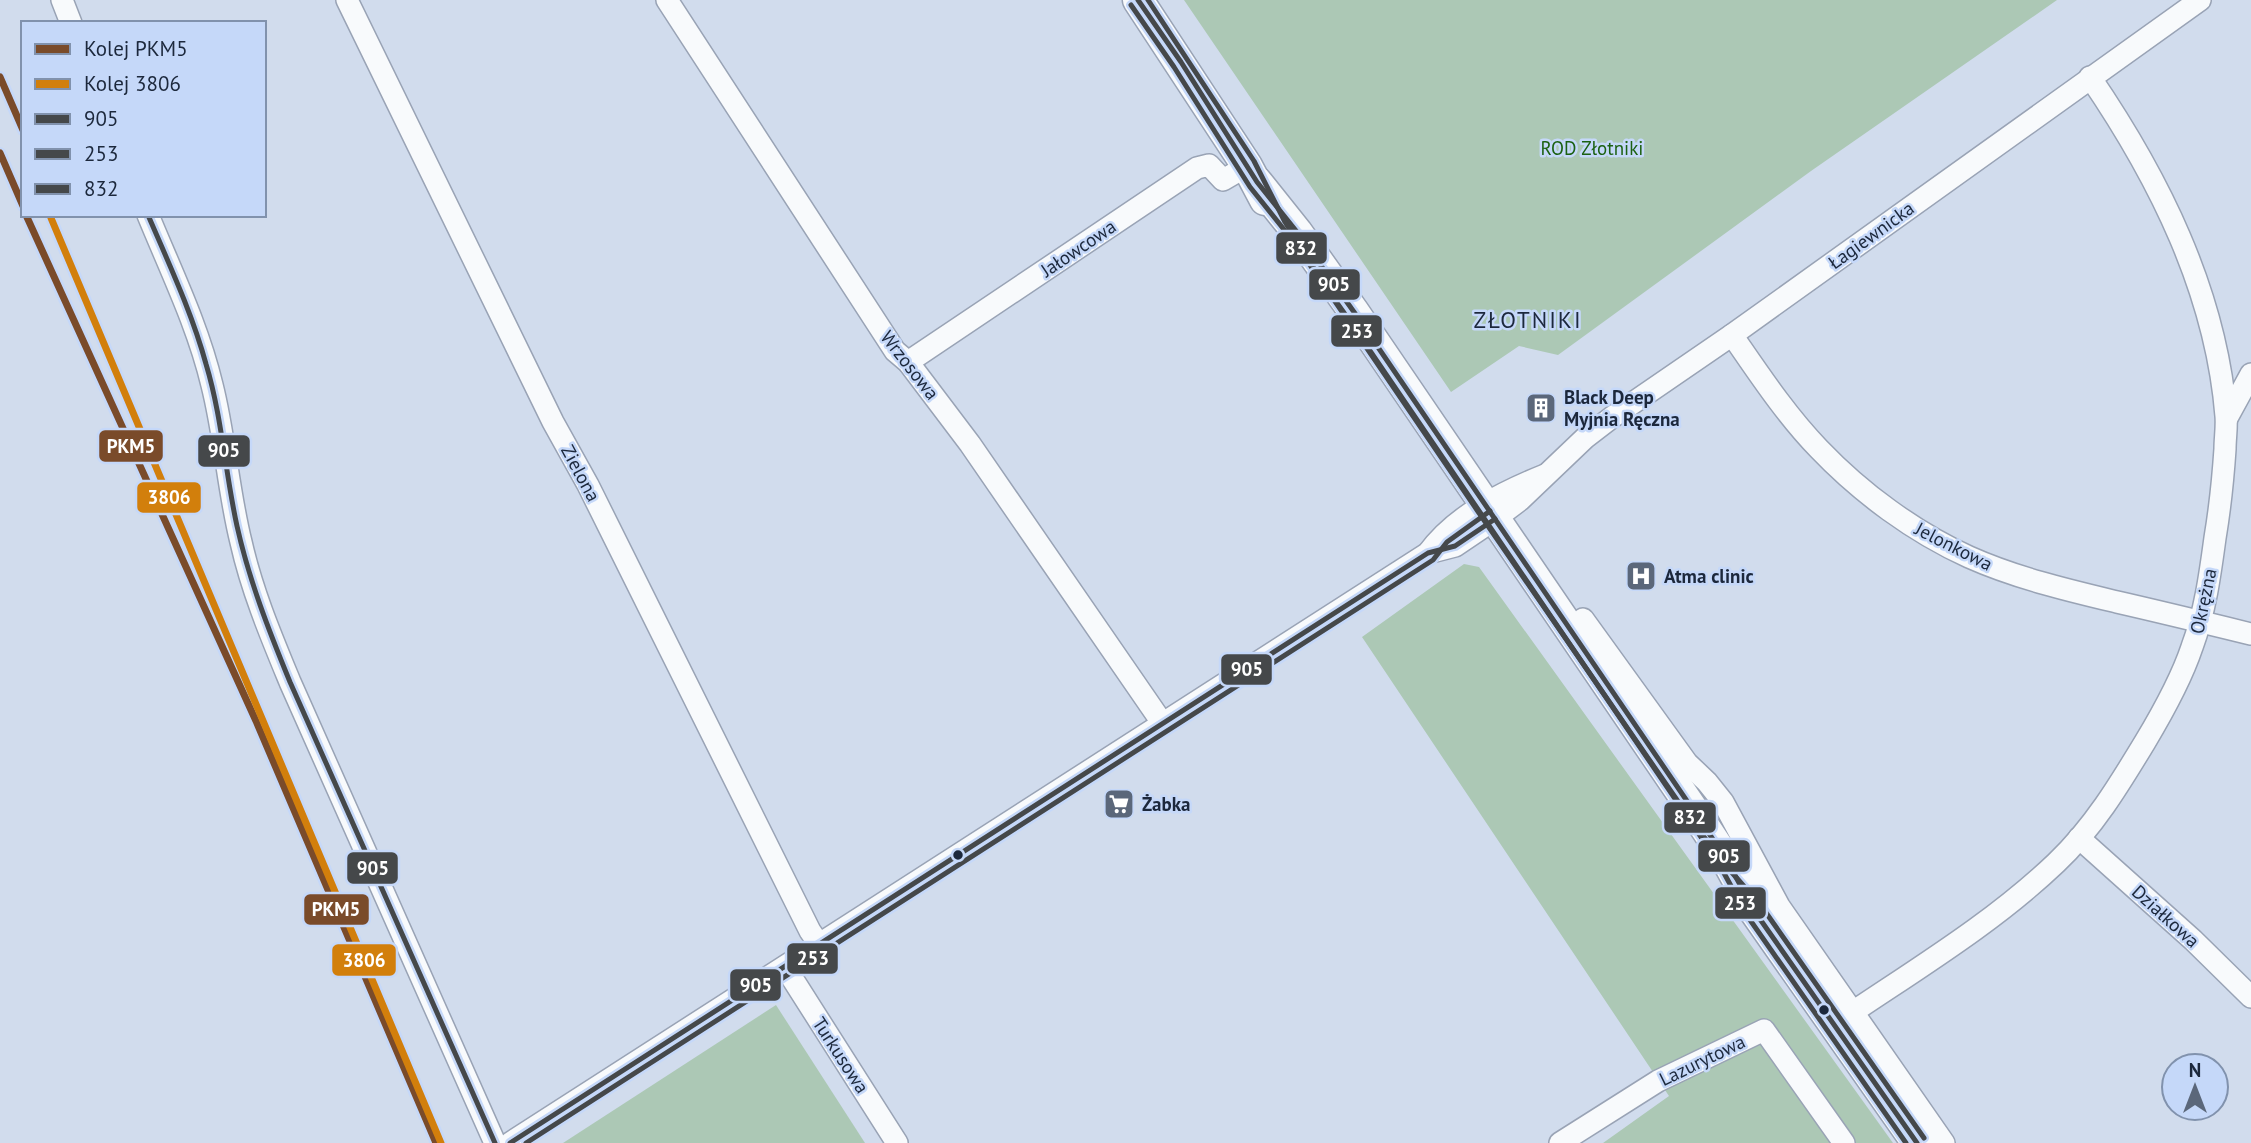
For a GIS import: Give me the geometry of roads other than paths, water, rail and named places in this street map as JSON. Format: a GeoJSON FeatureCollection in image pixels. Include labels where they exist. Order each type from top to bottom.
{"type":"FeatureCollection","features":[{"type":"Feature","properties":{"kind":"main road"},"geometry":{"type":"LineString","coordinates":[[1138,0],[1252,174],[1277,226],[1323,299],[1482,517],[1670,805],[1714,865],[1755,912],[1917,1143]]}},
{"type":"Feature","properties":{"kind":"street"},"geometry":{"type":"LineString","coordinates":[[62,0],[70,21]]}},
{"type":"Feature","properties":{"kind":"street","name":"Zielona"},"geometry":{"type":"LineString","coordinates":[[347,0],[554,422],[810,931],[819,944]]}},
{"type":"Feature","properties":{"kind":"street","name":"Wrzosowa"},"geometry":{"type":"LineString","coordinates":[[667,0],[895,351],[908,362],[970,444],[1163,724]]}},
{"type":"Feature","properties":{"kind":"street","name":"Łagiewnicka"},"geometry":{"type":"LineString","coordinates":[[510,1143],[1429,552],[1449,548],[1482,517],[1520,500],[1611,418],[1732,335],[2200,0]]}},
{"type":"Feature","properties":{"kind":"street","name":"Okrężna"},"geometry":{"type":"LineString","coordinates":[[1853,1012],[1977,928],[2057,863],[2113,794],[2158,721],[2192,650],[2200,623],[2222,490],[2227,418],[2216,351],[2197,278],[2151,176],[2090,77]]}},
{"type":"Feature","properties":{"kind":"street","name":"Jałowcowa"},"geometry":{"type":"LineString","coordinates":[[908,362],[1197,168],[1209,165],[1223,180],[1252,174]]}},
{"type":"Feature","properties":{"kind":"street"},"geometry":{"type":"LineString","coordinates":[[149,217],[212,382],[240,541],[267,627],[495,1143]]}},
{"type":"Feature","properties":{"kind":"street","name":"Jelonkowa"},"geometry":{"type":"LineString","coordinates":[[1732,335],[1782,404],[1819,449],[1862,489],[1914,527],[1971,557],[2022,577],[2251,634]]}},
{"type":"Feature","properties":{"kind":"street"},"geometry":{"type":"LineString","coordinates":[[2227,418],[2251,374]]}},
{"type":"Feature","properties":{"kind":"street"},"geometry":{"type":"LineString","coordinates":[[1583,619],[1687,763],[1723,802],[1779,906],[1944,1143]]}},
{"type":"Feature","properties":{"kind":"street","name":"Działkowa"},"geometry":{"type":"LineString","coordinates":[[2079,838],[2193,940],[2251,997]]}},
{"type":"Feature","properties":{"kind":"street","name":"Turkusowa"},"geometry":{"type":"LineString","coordinates":[[785,967],[897,1143]]}},
{"type":"Feature","properties":{"kind":"street","name":"Lazurytowa"},"geometry":{"type":"LineString","coordinates":[[1560,1143],[1658,1081],[1763,1030],[1844,1143]]}},
{"type":"Feature","properties":{"kind":"rail line","name":"PKM5"},"geometry":{"type":"LineString","coordinates":[[0,77],[21,125]]}},
{"type":"Feature","properties":{"kind":"rail line","name":"PKM5"},"geometry":{"type":"LineString","coordinates":[[0,153],[21,201]]}},
{"type":"Feature","properties":{"kind":"rail line","name":"PKM5"},"geometry":{"type":"LineString","coordinates":[[27,217],[256,721],[436,1143]]}},
{"type":"Feature","properties":{"kind":"rail line","name":"3806"},"geometry":{"type":"LineString","coordinates":[[51,218],[441,1143]]}},
{"type":"Feature","properties":{"kind":"place","name":"Black Deep Myjnia Ręczna"},"geometry":{"type":"Point","coordinates":[1541,408]}},
{"type":"Feature","properties":{"kind":"place","name":"Atma clinic"},"geometry":{"type":"Point","coordinates":[1641,576]}},
{"type":"Feature","properties":{"kind":"place","name":"Żabka"},"geometry":{"type":"Point","coordinates":[1119,804]}},
{"type":"Feature","properties":{"kind":"district","name":"ZŁOTNIKI"},"geometry":{"type":"Point","coordinates":[1528,319]}},
{"type":"Feature","properties":{"kind":"park label","name":"ROD Złotniki"},"geometry":{"type":"Point","coordinates":[1592,148]}}]}
